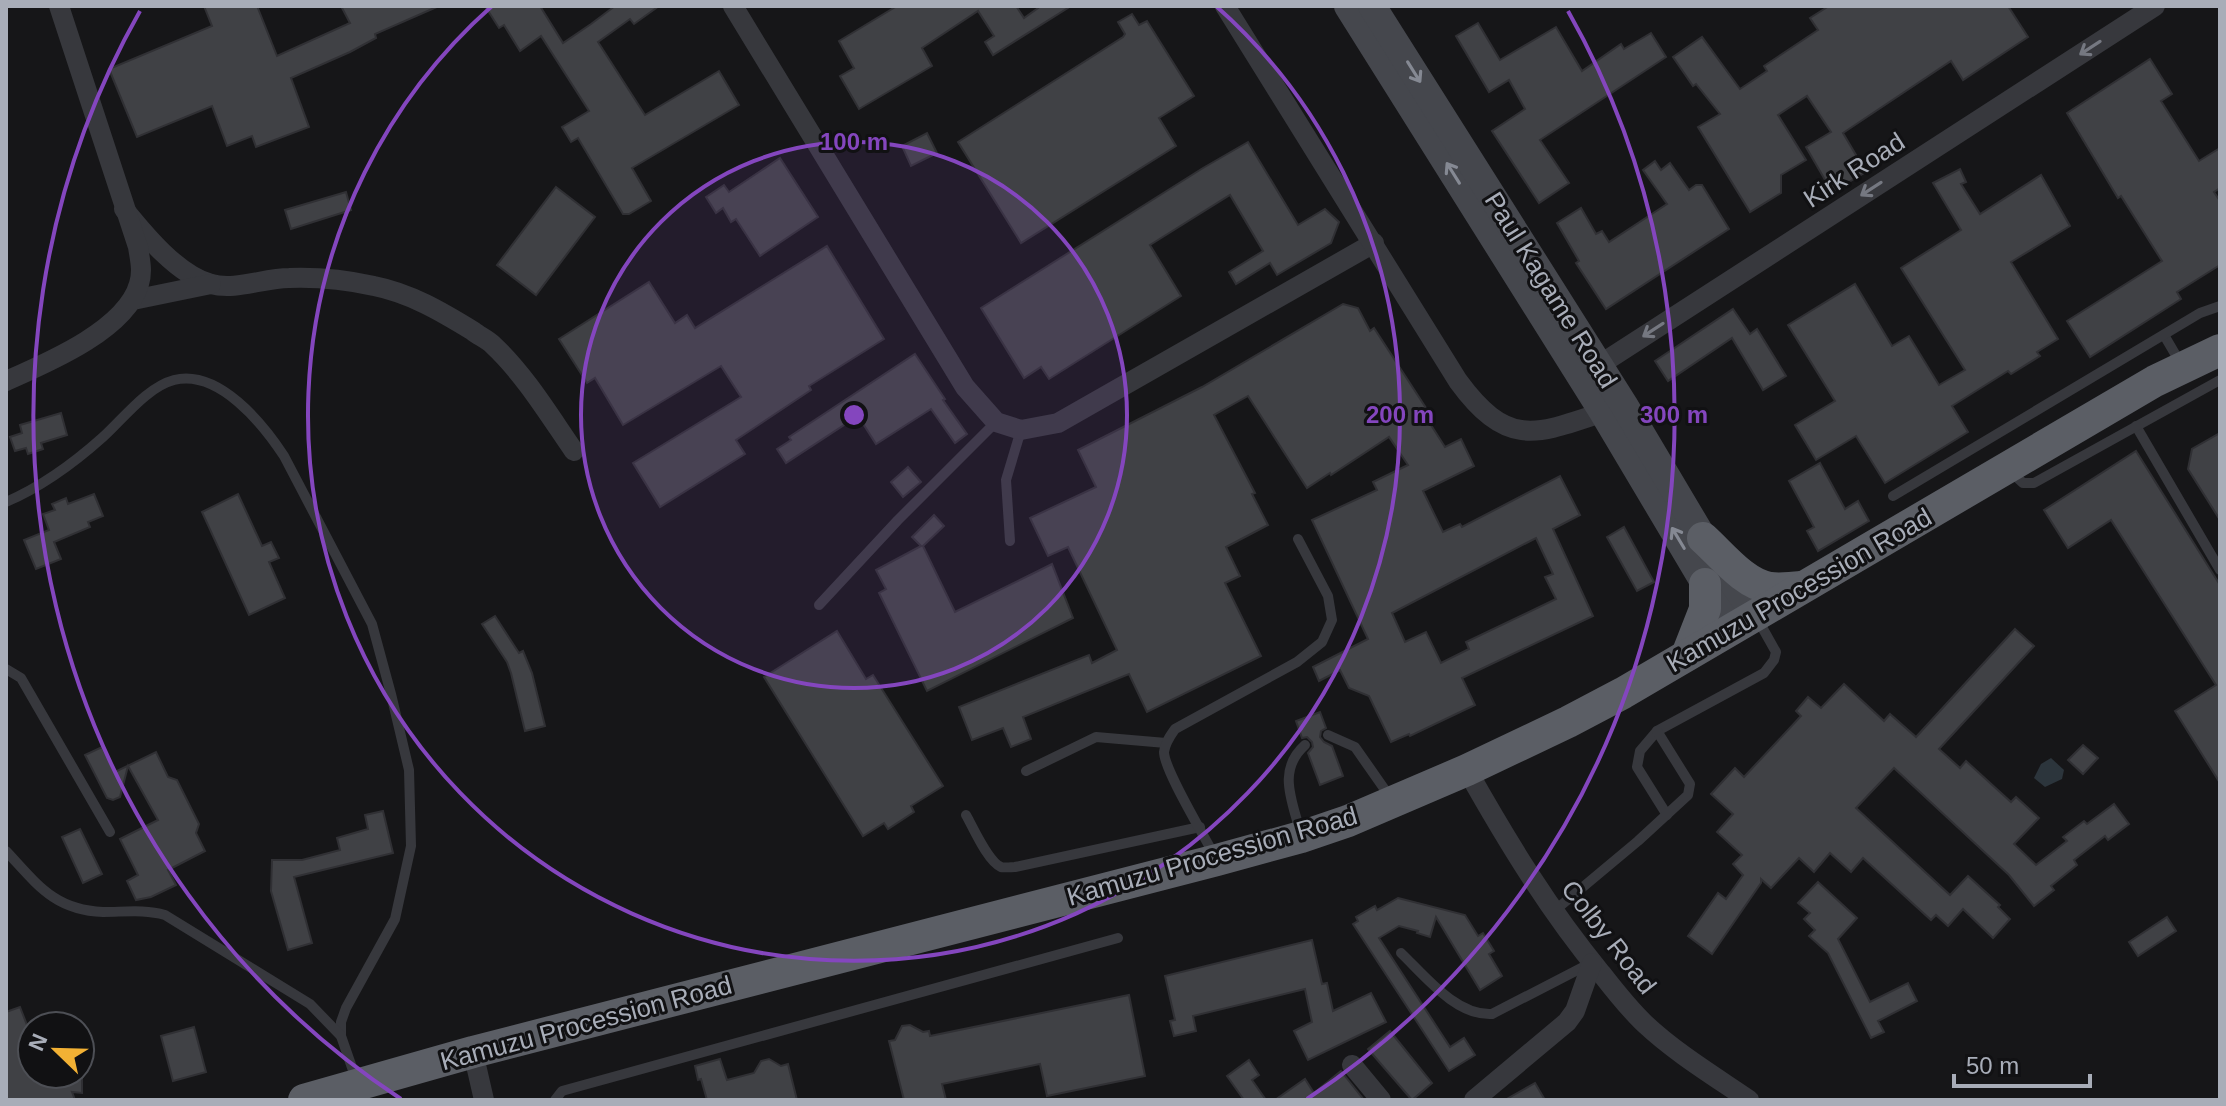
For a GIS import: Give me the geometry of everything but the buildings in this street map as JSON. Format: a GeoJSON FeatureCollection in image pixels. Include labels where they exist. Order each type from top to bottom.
{"type":"FeatureCollection","features":[{"type":"Feature","properties":{"kind":"highway","name":"Kamuzu Procession Road"},"geometry":{"type":"LineString","coordinates":[[304,1100],[473,1052],[1217,860],[1348,821],[1467,770],[1623,693],[2182,366],[2220,350]]}},
{"type":"Feature","properties":{"kind":"highway"},"geometry":{"type":"LineString","coordinates":[[1703,538],[1760,586],[1773,589],[1805,587]]}},
{"type":"Feature","properties":{"kind":"highway"},"geometry":{"type":"LineString","coordinates":[[1687,655],[1705,609],[1705,584]]}},
{"type":"Feature","properties":{"kind":"main road"},"geometry":{"type":"LineString","coordinates":[[1348,6],[1590,371]]}},
{"type":"Feature","properties":{"kind":"main road","name":"Paul Kagame Road"},"geometry":{"type":"LineString","coordinates":[[1372,6],[1590,371],[1703,538],[1743,622]]}},
{"type":"Feature","properties":{"kind":"main road"},"geometry":{"type":"LineString","coordinates":[[1614,409],[1705,584],[1743,622]]}},
{"type":"Feature","properties":{"kind":"street"},"geometry":{"type":"LineString","coordinates":[[6,381],[74,347],[107,325],[133,300],[140,283],[142,266],[138,247],[59,6]]}},
{"type":"Feature","properties":{"kind":"street"},"geometry":{"type":"LineString","coordinates":[[733,6],[965,387],[996,422],[1021,430],[1058,423],[1374,243]]}},
{"type":"Feature","properties":{"kind":"street"},"geometry":{"type":"LineString","coordinates":[[1225,6],[1458,381],[1486,414],[1511,428],[1526,431],[1548,430],[1614,409]]}},
{"type":"Feature","properties":{"kind":"street","name":"Kirk Road"},"geometry":{"type":"LineString","coordinates":[[1590,371],[2155,6]]}},
{"type":"Feature","properties":{"kind":"street"},"geometry":{"type":"LineString","coordinates":[[124,209],[152,244],[211,284]]}},
{"type":"Feature","properties":{"kind":"street"},"geometry":{"type":"LineString","coordinates":[[133,300],[211,284],[289,278],[340,280],[376,286],[413,298],[492,344],[528,385],[574,451]]}},
{"type":"Feature","properties":{"kind":"street","name":"Colby Road"},"geometry":{"type":"LineString","coordinates":[[1467,770],[1553,912],[1592,963],[1645,1025],[1749,1100]]}},
{"type":"Feature","properties":{"kind":"street"},"geometry":{"type":"LineString","coordinates":[[1474,1100],[1567,1022],[1575,1011],[1592,963]]}},
{"type":"Feature","properties":{"kind":"street"},"geometry":{"type":"LineString","coordinates":[[473,1052],[484,1100]]}},
{"type":"Feature","properties":{"kind":"street"},"geometry":{"type":"LineString","coordinates":[[1352,1065],[1381,1100]]}},
{"type":"Feature","properties":{"kind":"lane"},"geometry":{"type":"LineString","coordinates":[[1893,496],[2200,313],[2220,306]]}},
{"type":"Feature","properties":{"kind":"lane"},"geometry":{"type":"LineString","coordinates":[[2164,335],[2182,366]]}},
{"type":"Feature","properties":{"kind":"lane"},"geometry":{"type":"LineString","coordinates":[[6,502],[55,475],[103,437],[151,392],[175,380],[200,380],[228,392],[268,431],[284,456],[372,624],[409,770],[411,846],[395,919],[341,1022],[341,1036],[358,1085]]}},
{"type":"Feature","properties":{"kind":"lane"},"geometry":{"type":"LineString","coordinates":[[2007,468],[2023,483],[2034,483],[2220,380]]}},
{"type":"Feature","properties":{"kind":"lane"},"geometry":{"type":"LineString","coordinates":[[819,605],[996,422]]}},
{"type":"Feature","properties":{"kind":"lane"},"geometry":{"type":"LineString","coordinates":[[2136,426],[2220,570]]}},
{"type":"Feature","properties":{"kind":"lane"},"geometry":{"type":"LineString","coordinates":[[1010,541],[1006,480],[1021,430]]}},
{"type":"Feature","properties":{"kind":"lane"},"geometry":{"type":"LineString","coordinates":[[1217,860],[1170,772],[1164,754],[1166,743],[1175,729],[1297,662],[1322,642],[1332,620],[1328,596],[1298,539]]}},
{"type":"Feature","properties":{"kind":"lane"},"geometry":{"type":"LineString","coordinates":[[1667,815],[1637,767],[1640,751],[1657,731],[1764,673],[1776,652],[1743,622]]}},
{"type":"Feature","properties":{"kind":"lane"},"geometry":{"type":"LineString","coordinates":[[6,669],[21,678],[110,832]]}},
{"type":"Feature","properties":{"kind":"lane"},"geometry":{"type":"LineString","coordinates":[[1553,912],[1688,795],[1690,784],[1657,731]]}},
{"type":"Feature","properties":{"kind":"lane"},"geometry":{"type":"LineString","coordinates":[[1328,735],[1355,747],[1394,801]]}},
{"type":"Feature","properties":{"kind":"lane"},"geometry":{"type":"LineString","coordinates":[[1026,771],[1096,737],[1166,743]]}},
{"type":"Feature","properties":{"kind":"lane"},"geometry":{"type":"LineString","coordinates":[[1301,837],[1287,780],[1294,755],[1305,745]]}},
{"type":"Feature","properties":{"kind":"lane"},"geometry":{"type":"LineString","coordinates":[[966,815],[988,855],[998,866],[1004,867],[1200,827]]}},
{"type":"Feature","properties":{"kind":"lane"},"geometry":{"type":"LineString","coordinates":[[6,851],[45,893],[63,903],[84,910],[152,911],[165,915],[310,1004],[341,1036]]}},
{"type":"Feature","properties":{"kind":"lane"},"geometry":{"type":"LineString","coordinates":[[555,1100],[562,1091],[1118,938]]}},
{"type":"Feature","properties":{"kind":"lane"},"geometry":{"type":"LineString","coordinates":[[1401,953],[1456,1005],[1480,1014],[1492,1014],[1592,963]]}},
{"type":"Feature","properties":{"kind":"shaded area"},"geometry":{"type":"Polygon","coordinates":[[[2051,758],[2064,770],[2062,779],[2045,787],[2034,778],[2041,764],[2051,758]]]}}]}
